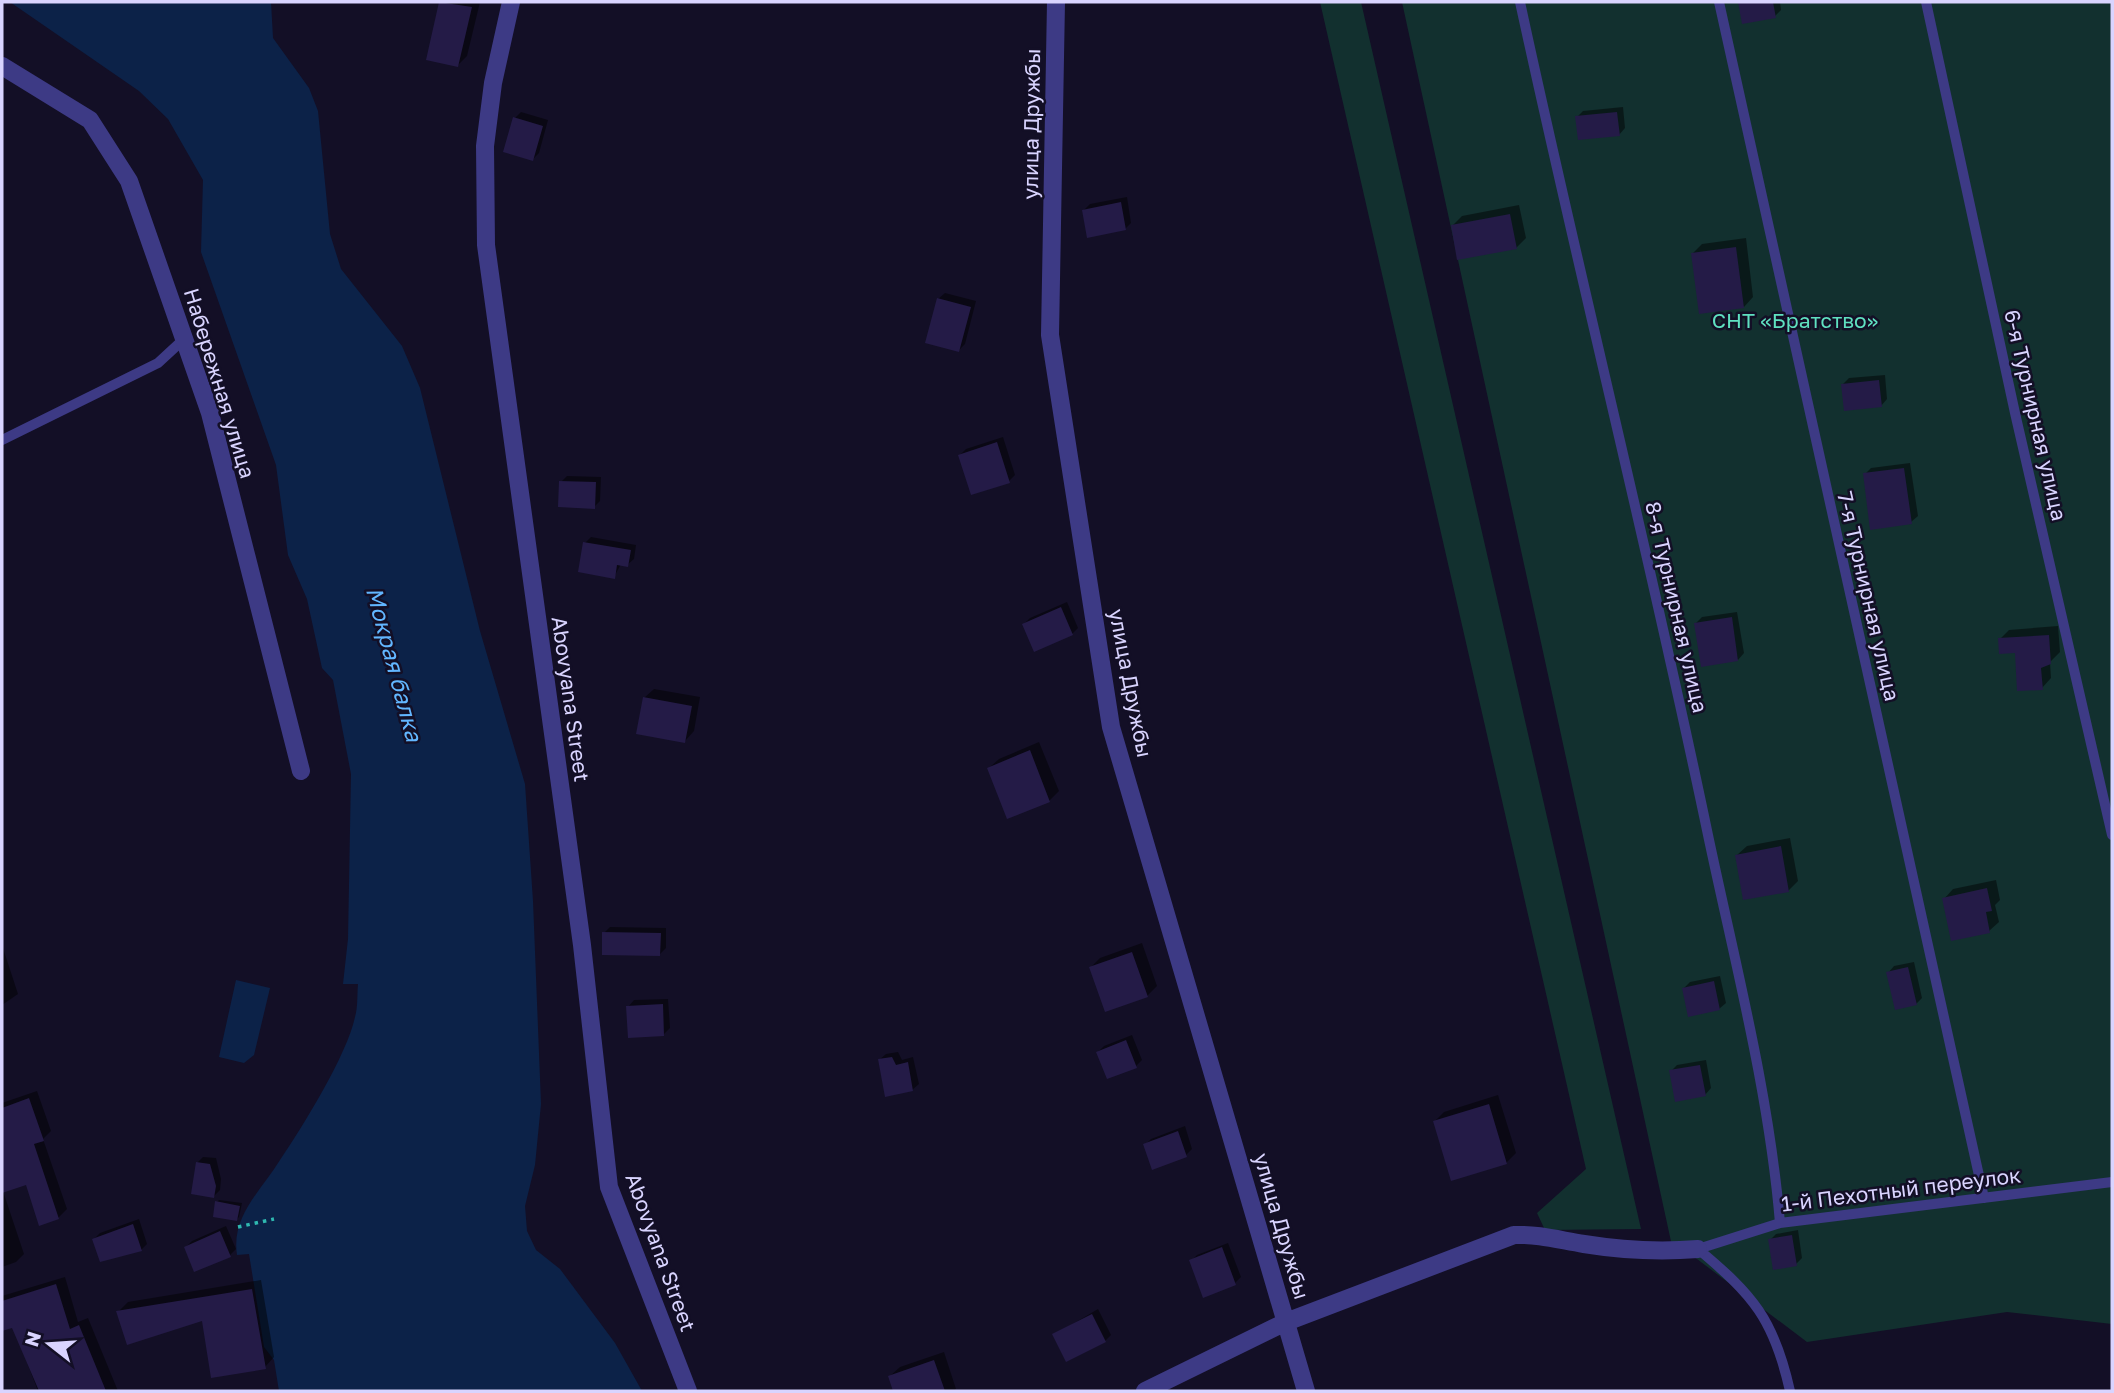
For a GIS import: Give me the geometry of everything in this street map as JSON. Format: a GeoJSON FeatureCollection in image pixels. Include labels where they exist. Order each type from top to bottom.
{"type":"FeatureCollection","features":[{"type":"Feature","properties":{"kind":"street","name":"Abovyana Street"},"geometry":{"type":"LineString","coordinates":[[511,2],[493,83],[485,146],[488,259],[580,931],[610,1187],[688,1391]]}},
{"type":"Feature","properties":{"kind":"street","name":"улица Дружбы"},"geometry":{"type":"LineString","coordinates":[[1056,2],[1050,335],[1111,727],[1306,1391]]}},
{"type":"Feature","properties":{"kind":"street","name":"Набережная улица"},"geometry":{"type":"LineString","coordinates":[[2,66],[90,121],[129,181],[210,413],[301,771]]}},
{"type":"Feature","properties":{"kind":"street"},"geometry":{"type":"LineString","coordinates":[[1145,1391],[1286,1322],[1514,1235],[1541,1234],[1584,1244],[1666,1252],[1698,1249]]}},
{"type":"Feature","properties":{"kind":"lane","name":"8-я Турнирная улица"},"geometry":{"type":"LineString","coordinates":[[1521,2],[1574,250],[1700,798],[1773,1147],[1780,1223]]}},
{"type":"Feature","properties":{"kind":"lane","name":"7-я Турнирная улица"},"geometry":{"type":"LineString","coordinates":[[1718,2],[1984,1198]]}},
{"type":"Feature","properties":{"kind":"lane","name":"6-я Турнирная улица"},"geometry":{"type":"LineString","coordinates":[[1926,2],[2015,414],[2112,835]]}},
{"type":"Feature","properties":{"kind":"lane"},"geometry":{"type":"LineString","coordinates":[[2,440],[158,363],[184,339]]}},
{"type":"Feature","properties":{"kind":"lane","name":"1-й Пехотный переулок"},"geometry":{"type":"LineString","coordinates":[[1698,1249],[1780,1223],[2112,1182]]}},
{"type":"Feature","properties":{"kind":"lane"},"geometry":{"type":"LineString","coordinates":[[1698,1249],[1739,1283],[1761,1311],[1774,1334],[1790,1391]]}},
{"type":"Feature","properties":{"kind":"path"},"geometry":{"type":"LineString","coordinates":[[238,1227],[274,1219]]}},
{"type":"Feature","properties":{"kind":"green space"},"geometry":{"type":"Polygon","coordinates":[[[1320,2],[1361,2],[1641,1229],[1545,1230],[1537,1213],[1586,1169],[1320,2]]]}},
{"type":"Feature","properties":{"kind":"green space","name":"СНТ «Братство»"},"geometry":{"type":"Polygon","coordinates":[[[1402,2],[2112,2],[2112,1324],[2007,1312],[1807,1342],[1697,1259],[1672,1246],[1402,2]]]}},
{"type":"Feature","properties":{"kind":"water","name":"Мокрая балка"},"geometry":{"type":"Polygon","coordinates":[[[10,2],[271,2],[273,38],[309,88],[318,111],[330,234],[341,269],[402,346],[420,388],[480,631],[525,784],[533,901],[541,1104],[535,1165],[525,1206],[527,1231],[536,1250],[560,1269],[615,1343],[642,1391],[279,1391],[274,1360],[264,1347],[249,1254],[237,1255],[236,1241],[249,1204],[300,1129],[334,1070],[356,1013],[358,984],[343,984],[348,939],[351,774],[333,680],[322,668],[307,599],[288,555],[276,465],[201,252],[203,180],[168,119],[139,91],[10,2]]]}},
{"type":"Feature","properties":{"kind":"water"},"geometry":{"type":"Polygon","coordinates":[[[236,980],[270,988],[254,1055],[244,1063],[219,1057],[236,980]]]}},
{"type":"Feature","properties":{"kind":"building"},"geometry":{"type":"Polygon","coordinates":[[[439,2],[472,7],[458,67],[426,60],[439,2]]]}},
{"type":"Feature","properties":{"kind":"building"},"geometry":{"type":"Polygon","coordinates":[[[1738,2],[1773,2],[1776,18],[1742,24],[1738,2]]]}},
{"type":"Feature","properties":{"kind":"building"},"geometry":{"type":"Polygon","coordinates":[[[1617,112],[1620,136],[1578,140],[1575,116],[1617,112]]]}},
{"type":"Feature","properties":{"kind":"building"},"geometry":{"type":"Polygon","coordinates":[[[513,117],[543,126],[533,161],[503,152],[513,117]]]}},
{"type":"Feature","properties":{"kind":"building"},"geometry":{"type":"Polygon","coordinates":[[[1121,202],[1126,230],[1087,238],[1082,210],[1121,202]]]}},
{"type":"Feature","properties":{"kind":"building"},"geometry":{"type":"Polygon","coordinates":[[[1510,214],[1517,249],[1457,260],[1451,225],[1510,214]]]}},
{"type":"Feature","properties":{"kind":"building"},"geometry":{"type":"Polygon","coordinates":[[[1736,247],[1744,308],[1699,314],[1691,253],[1736,247]]]}},
{"type":"Feature","properties":{"kind":"building"},"geometry":{"type":"Polygon","coordinates":[[[937,298],[971,307],[959,352],[925,343],[937,298]]]}},
{"type":"Feature","properties":{"kind":"building"},"geometry":{"type":"Polygon","coordinates":[[[1879,380],[1882,407],[1844,411],[1841,384],[1879,380]]]}},
{"type":"Feature","properties":{"kind":"building"},"geometry":{"type":"Polygon","coordinates":[[[997,442],[1010,483],[971,495],[958,455],[997,442]]]}},
{"type":"Feature","properties":{"kind":"building"},"geometry":{"type":"Polygon","coordinates":[[[1904,468],[1912,524],[1870,530],[1863,473],[1904,468]]]}},
{"type":"Feature","properties":{"kind":"building"},"geometry":{"type":"Polygon","coordinates":[[[559,481],[596,482],[595,509],[558,507],[559,481]]]}},
{"type":"Feature","properties":{"kind":"building"},"geometry":{"type":"Polygon","coordinates":[[[583,542],[631,550],[628,567],[617,565],[615,579],[578,572],[583,542]]]}},
{"type":"Feature","properties":{"kind":"building"},"geometry":{"type":"Polygon","coordinates":[[[1061,607],[1073,635],[1034,652],[1022,624],[1061,607]]]}},
{"type":"Feature","properties":{"kind":"building"},"geometry":{"type":"Polygon","coordinates":[[[1732,617],[1738,661],[1701,667],[1694,623],[1732,617]]]}},
{"type":"Feature","properties":{"kind":"building"},"geometry":{"type":"Polygon","coordinates":[[[2049,635],[2051,664],[2041,668],[2043,690],[2017,691],[2015,653],[1999,654],[1998,638],[2049,635]]]}},
{"type":"Feature","properties":{"kind":"building"},"geometry":{"type":"Polygon","coordinates":[[[643,697],[692,706],[685,743],[636,734],[643,697]]]}},
{"type":"Feature","properties":{"kind":"building"},"geometry":{"type":"Polygon","coordinates":[[[1030,750],[1050,802],[1007,819],[987,768],[1030,750]]]}},
{"type":"Feature","properties":{"kind":"building"},"geometry":{"type":"Polygon","coordinates":[[[1781,846],[1789,892],[1743,900],[1735,855],[1781,846]]]}},
{"type":"Feature","properties":{"kind":"building"},"geometry":{"type":"Polygon","coordinates":[[[1987,888],[1992,911],[1986,912],[1990,933],[1951,941],[1942,898],[1987,888]]]}},
{"type":"Feature","properties":{"kind":"building"},"geometry":{"type":"Polygon","coordinates":[[[602,932],[661,933],[660,956],[602,955],[602,932]]]}},
{"type":"Feature","properties":{"kind":"building"},"geometry":{"type":"Polygon","coordinates":[[[1132,952],[1148,997],[1105,1012],[1089,967],[1132,952]]]}},
{"type":"Feature","properties":{"kind":"building"},"geometry":{"type":"Polygon","coordinates":[[[1908,967],[1917,1005],[1895,1010],[1886,972],[1908,967]]]}},
{"type":"Feature","properties":{"kind":"building"},"geometry":{"type":"Polygon","coordinates":[[[1714,981],[1720,1010],[1688,1017],[1682,988],[1714,981]]]}},
{"type":"Feature","properties":{"kind":"building"},"geometry":{"type":"Polygon","coordinates":[[[663,1004],[664,1036],[628,1038],[626,1006],[663,1004]]]}},
{"type":"Feature","properties":{"kind":"building"},"geometry":{"type":"Polygon","coordinates":[[[1126,1040],[1137,1068],[1107,1079],[1096,1052],[1126,1040]]]}},
{"type":"Feature","properties":{"kind":"building"},"geometry":{"type":"Polygon","coordinates":[[[892,1057],[896,1065],[908,1062],[913,1091],[885,1097],[878,1059],[892,1057]]]}},
{"type":"Feature","properties":{"kind":"building"},"geometry":{"type":"Polygon","coordinates":[[[1700,1065],[1706,1096],[1675,1102],[1669,1070],[1700,1065]]]}},
{"type":"Feature","properties":{"kind":"building"},"geometry":{"type":"Polygon","coordinates":[[[29,1098],[44,1141],[34,1144],[59,1219],[39,1226],[26,1185],[2,1193],[2,1108],[29,1098]]]}},
{"type":"Feature","properties":{"kind":"building"},"geometry":{"type":"Polygon","coordinates":[[[1489,1104],[1507,1164],[1451,1181],[1433,1121],[1489,1104]]]}},
{"type":"Feature","properties":{"kind":"building"},"geometry":{"type":"Polygon","coordinates":[[[1178,1131],[1187,1157],[1152,1170],[1143,1144],[1178,1131]]]}},
{"type":"Feature","properties":{"kind":"building"},"geometry":{"type":"Polygon","coordinates":[[[196,1162],[210,1164],[216,1186],[214,1198],[191,1194],[196,1162]]]}},
{"type":"Feature","properties":{"kind":"building"},"geometry":{"type":"Polygon","coordinates":[[[215,1201],[240,1206],[237,1221],[213,1217],[215,1201]]]}},
{"type":"Feature","properties":{"kind":"building"},"geometry":{"type":"Polygon","coordinates":[[[133,1224],[142,1251],[100,1262],[92,1239],[133,1224]]]}},
{"type":"Feature","properties":{"kind":"building"},"geometry":{"type":"Polygon","coordinates":[[[220,1231],[231,1257],[194,1272],[184,1247],[220,1231]]]}},
{"type":"Feature","properties":{"kind":"building"},"geometry":{"type":"Polygon","coordinates":[[[1792,1235],[1797,1266],[1773,1270],[1768,1239],[1792,1235]]]}},
{"type":"Feature","properties":{"kind":"building"},"geometry":{"type":"Polygon","coordinates":[[[1222,1247],[1236,1285],[1203,1298],[1189,1260],[1222,1247]]]}},
{"type":"Feature","properties":{"kind":"building"},"geometry":{"type":"Polygon","coordinates":[[[56,1284],[70,1329],[79,1325],[106,1391],[39,1391],[12,1328],[2,1331],[2,1301],[56,1284]]]}},
{"type":"Feature","properties":{"kind":"building"},"geometry":{"type":"Polygon","coordinates":[[[252,1289],[266,1369],[211,1378],[202,1321],[127,1345],[116,1311],[252,1289]]]}},
{"type":"Feature","properties":{"kind":"building"},"geometry":{"type":"Polygon","coordinates":[[[1092,1314],[1106,1342],[1066,1362],[1052,1334],[1092,1314]]]}},
{"type":"Feature","properties":{"kind":"building"},"geometry":{"type":"Polygon","coordinates":[[[934,1360],[945,1391],[893,1391],[888,1376],[934,1360]]]}}]}
